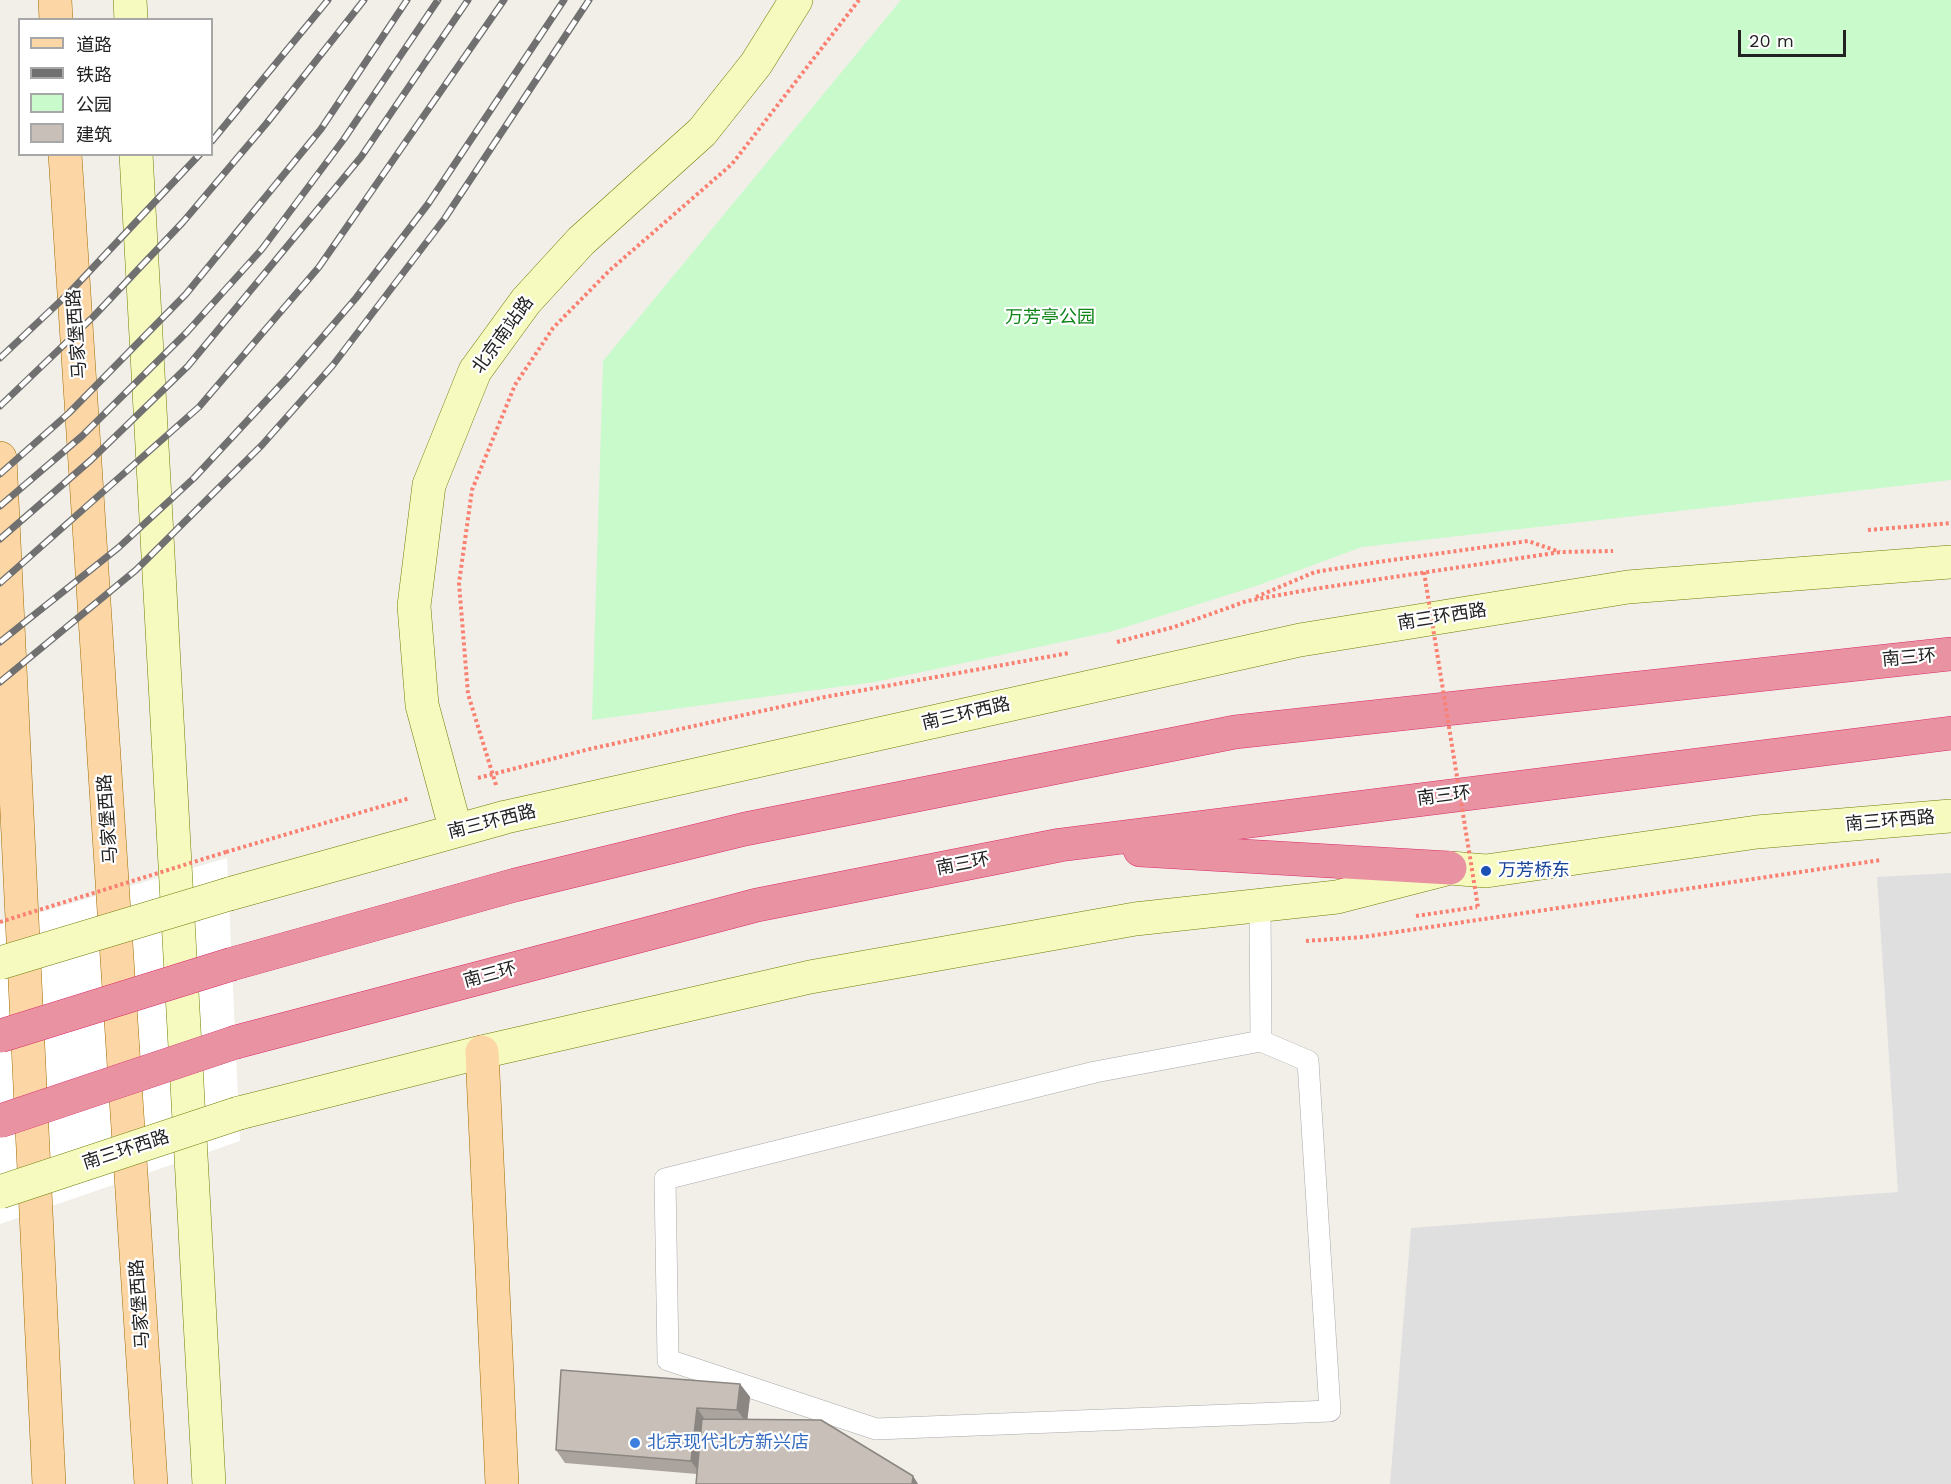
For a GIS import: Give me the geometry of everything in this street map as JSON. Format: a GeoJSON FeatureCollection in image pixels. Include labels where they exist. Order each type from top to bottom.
{"type":"FeatureCollection","features":[{"type":"Feature","properties":{"kind":"highway","name":"南三环"},"geometry":{"type":"LineString","coordinates":[[0,1036],[232,964],[515,885],[745,829],[1235,732],[1951,654]]}},
{"type":"Feature","properties":{"kind":"highway","name":"南三环"},"geometry":{"type":"LineString","coordinates":[[0,1121],[236,1042],[757,905],[1060,845],[1951,733]]}},
{"type":"Feature","properties":{"kind":"highway"},"geometry":{"type":"LineString","coordinates":[[1060,845],[1450,868]]}},
{"type":"Feature","properties":{"kind":"main road"},"geometry":{"type":"LineString","coordinates":[[55,0],[56,18]]}},
{"type":"Feature","properties":{"kind":"main road","name":"马家堡西路"},"geometry":{"type":"LineString","coordinates":[[65,156],[151,1484]]}},
{"type":"Feature","properties":{"kind":"main road"},"geometry":{"type":"LineString","coordinates":[[0,458],[49,1484]]}},
{"type":"Feature","properties":{"kind":"main road"},"geometry":{"type":"LineString","coordinates":[[482,1052],[502,1484]]}},
{"type":"Feature","properties":{"kind":"street"},"geometry":{"type":"LineString","coordinates":[[130,0],[131,18]]}},
{"type":"Feature","properties":{"kind":"street","name":"北京南站路"},"geometry":{"type":"LineString","coordinates":[[456,831],[422,705],[414,606],[429,485],[475,371],[526,301],[581,241],[702,132],[756,64],[796,0]]}},
{"type":"Feature","properties":{"kind":"street"},"geometry":{"type":"LineString","coordinates":[[136,156],[210,1484]]}},
{"type":"Feature","properties":{"kind":"street","name":"南三环西路"},"geometry":{"type":"LineString","coordinates":[[0,963],[229,894],[506,817],[1300,640],[1628,587],[1951,562]]}},
{"type":"Feature","properties":{"kind":"street","name":"南三环西路"},"geometry":{"type":"LineString","coordinates":[[0,1192],[239,1113],[482,1052],[810,977],[1136,919],[1337,897],[1450,868],[1486,871],[1757,832],[1951,816]]}},
{"type":"Feature","properties":{"kind":"lane"},"geometry":{"type":"LineString","coordinates":[[1260,905],[1261,1041]]}},
{"type":"Feature","properties":{"kind":"lane"},"geometry":{"type":"LineString","coordinates":[[1261,1041],[1308,1060],[1330,1411],[876,1429],[668,1360],[664,1179],[1095,1072],[1261,1041]]}},
{"type":"Feature","properties":{"kind":"path"},"geometry":{"type":"LineString","coordinates":[[506,817],[468,694],[459,583],[472,490],[515,385],[553,328],[602,278],[732,164],[859,0]]}},
{"type":"Feature","properties":{"kind":"path"},"geometry":{"type":"LineString","coordinates":[[1106,645],[1174,627],[1247,601],[1315,572],[1528,542],[1561,552],[1247,601]]}},
{"type":"Feature","properties":{"kind":"path"},"geometry":{"type":"LineString","coordinates":[[1424,572],[1478,907]]}},
{"type":"Feature","properties":{"kind":"path"},"geometry":{"type":"LineString","coordinates":[[0,922],[492,773],[825,697],[1071,652]]}},
{"type":"Feature","properties":{"kind":"path"},"geometry":{"type":"LineString","coordinates":[[1306,940],[1363,936],[1892,858]]}},
{"type":"Feature","properties":{"kind":"path"},"geometry":{"type":"LineString","coordinates":[[1410,917],[1490,905]]}},
{"type":"Feature","properties":{"kind":"shaded area"},"geometry":{"type":"Polygon","coordinates":[[[1951,873],[1951,1484],[1390,1484],[1411,1228],[1898,1192],[1877,877],[1951,873]]]}},
{"type":"Feature","properties":{"kind":"green space","name":"万芳亭公园"},"geometry":{"type":"Polygon","coordinates":[[[901,0],[1951,0],[1951,480],[1362,547],[1256,586],[1113,631],[875,682],[592,720],[603,361],[901,0]]]}},
{"type":"Feature","properties":{"kind":"pier"},"geometry":{"type":"Polygon","coordinates":[[[227,858],[240,1141],[0,1224],[0,924],[227,858]]]}},
{"type":"Feature","properties":{"kind":"building","name":"北京现代北方新兴店"},"geometry":{"type":"Polygon","coordinates":[[[561,1370],[740,1384],[737,1410],[697,1408],[691,1461],[556,1450],[561,1370]]]}},
{"type":"Feature","properties":{"kind":"building"},"geometry":{"type":"Polygon","coordinates":[[[702,1419],[821,1420],[913,1476],[912,1484],[696,1484],[702,1419]]]}},
{"type":"Feature","properties":{"kind":"railway"},"geometry":{"type":"LineString","coordinates":[[213,140],[328,0]]}},
{"type":"Feature","properties":{"kind":"railway"},"geometry":{"type":"LineString","coordinates":[[0,406],[93,317],[183,222],[266,124],[364,0]]}},
{"type":"Feature","properties":{"kind":"railway"},"geometry":{"type":"LineString","coordinates":[[0,474],[69,413],[186,294],[321,129],[407,0]]}},
{"type":"Feature","properties":{"kind":"railway"},"geometry":{"type":"LineString","coordinates":[[0,506],[82,436],[187,332],[262,249],[344,139],[438,0]]}},
{"type":"Feature","properties":{"kind":"railway"},"geometry":{"type":"LineString","coordinates":[[0,539],[91,460],[188,366],[361,157],[468,0]]}},
{"type":"Feature","properties":{"kind":"railway"},"geometry":{"type":"LineString","coordinates":[[0,583],[199,407],[319,267],[504,0]]}},
{"type":"Feature","properties":{"kind":"railway"},"geometry":{"type":"LineString","coordinates":[[0,642],[118,548],[194,478],[289,376],[356,298],[428,204],[564,0]]}},
{"type":"Feature","properties":{"kind":"railway"},"geometry":{"type":"LineString","coordinates":[[0,682],[136,570],[262,445],[333,365],[445,218],[589,0]]}},
{"type":"Feature","properties":{"kind":"railway"},"geometry":{"type":"LineString","coordinates":[[0,358],[69,293],[198,156]]}},
{"type":"Feature","properties":{"kind":"place","name":"万芳桥东"},"geometry":{"type":"Point","coordinates":[1486,871]}},
{"type":"Feature","properties":{"kind":"place","name":"北京现代北方新兴店"},"geometry":{"type":"Point","coordinates":[635,1443]}}]}
